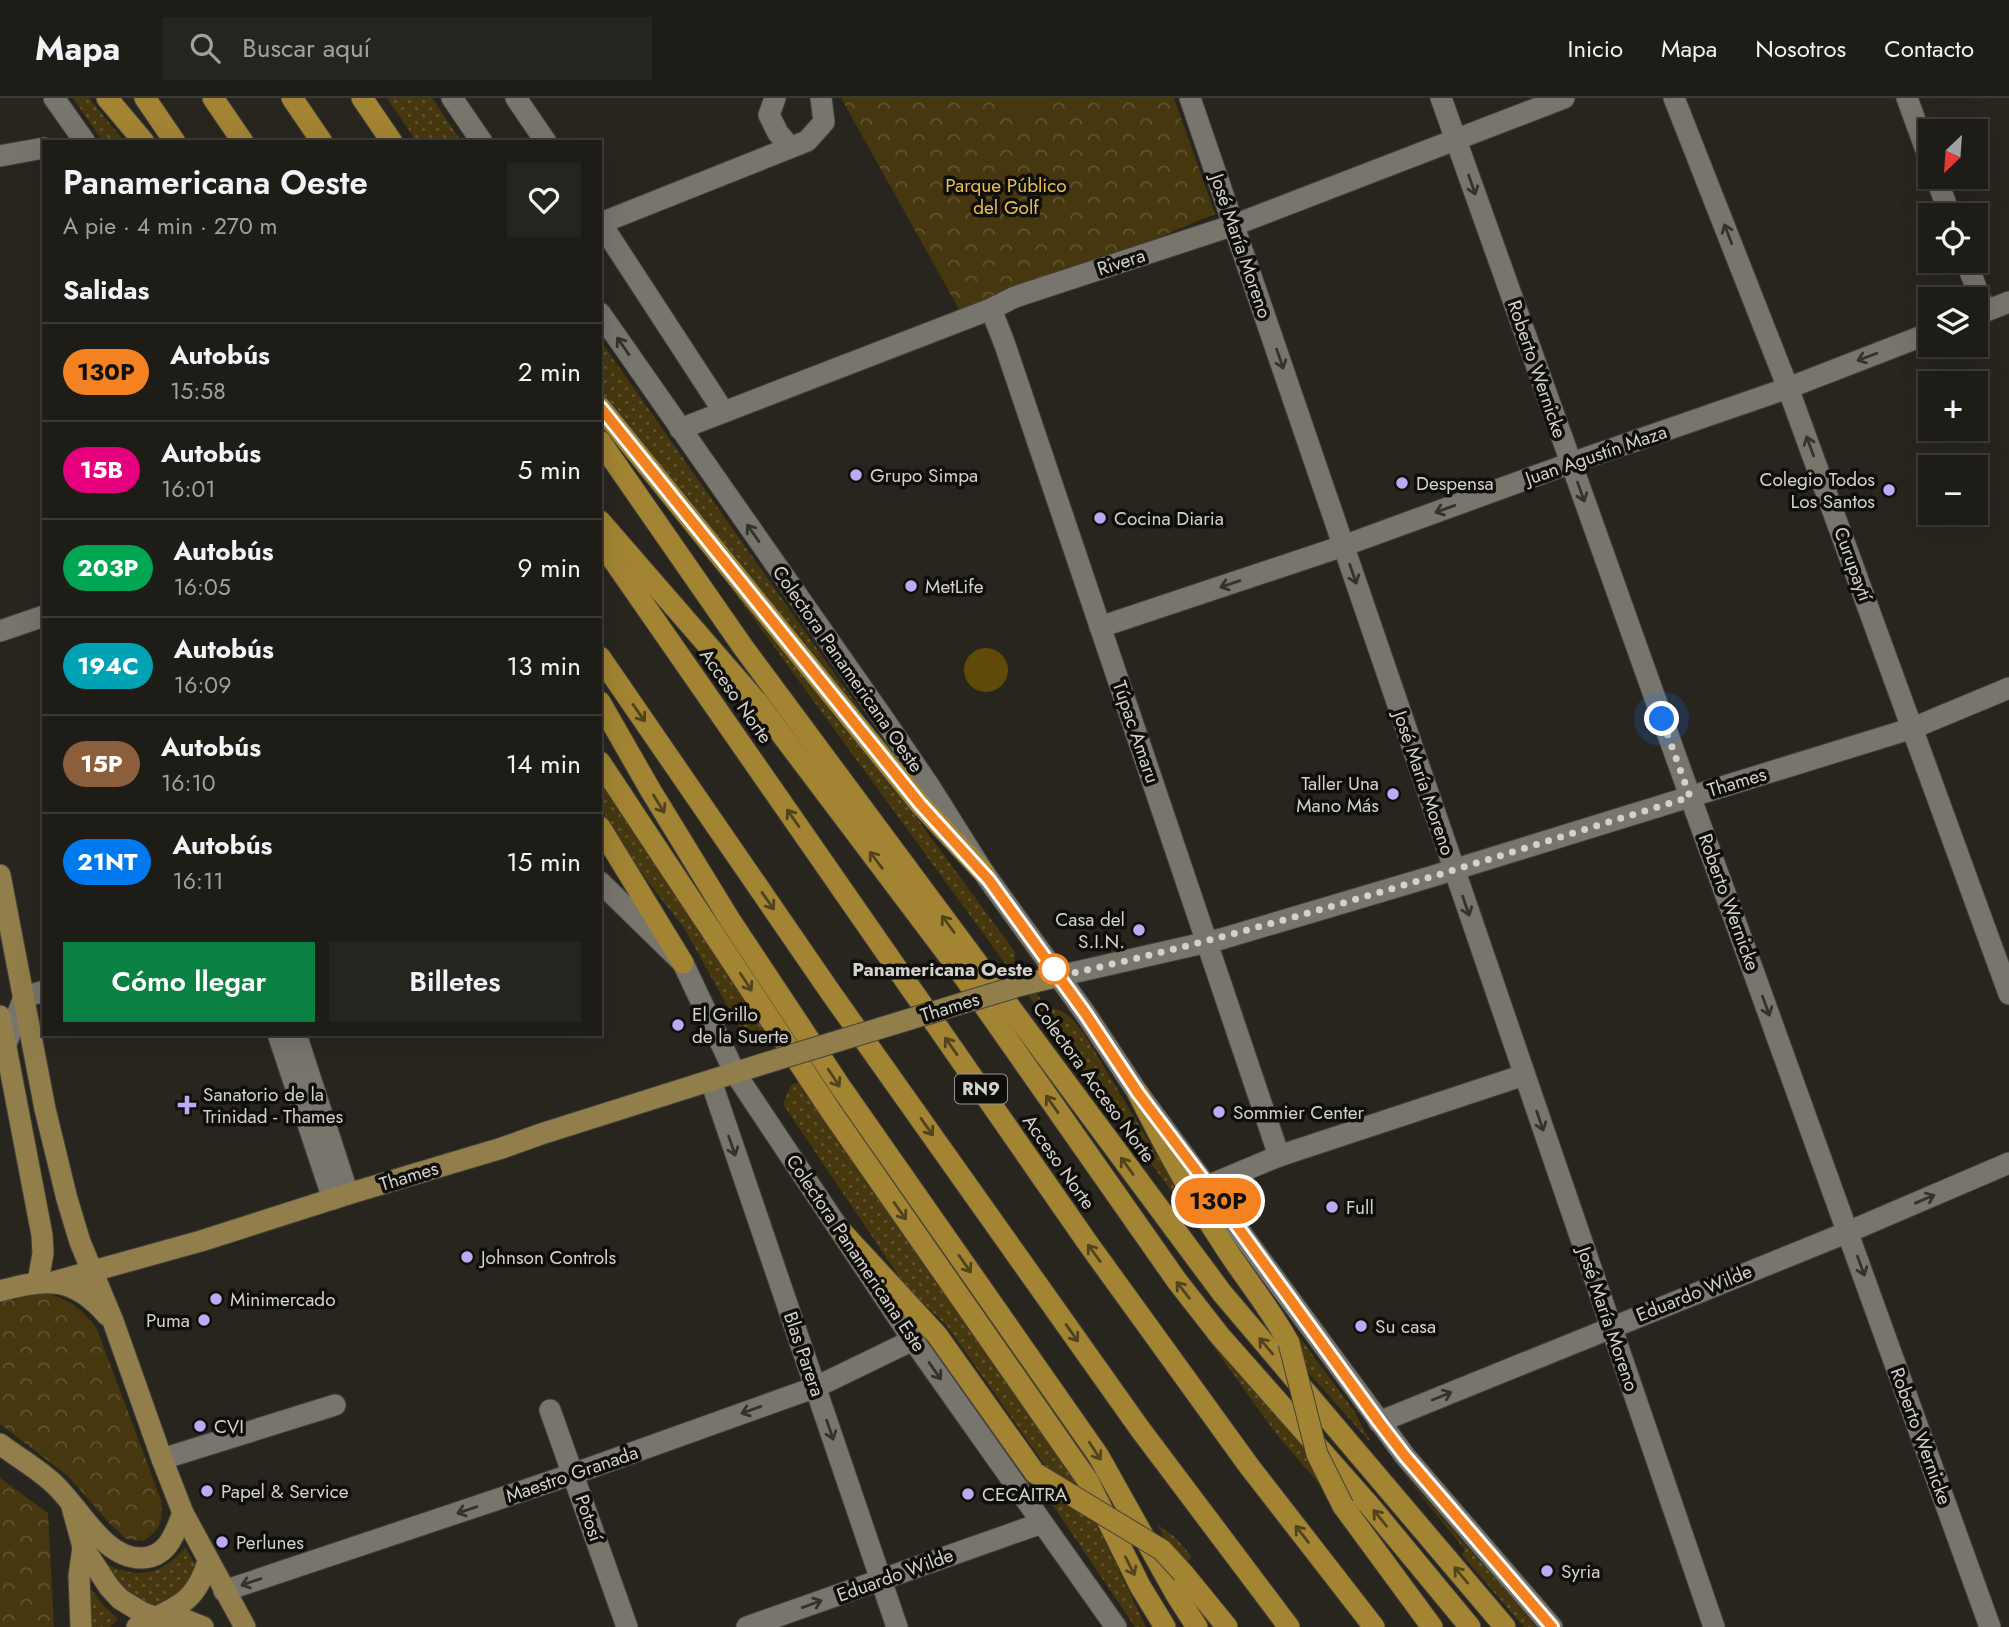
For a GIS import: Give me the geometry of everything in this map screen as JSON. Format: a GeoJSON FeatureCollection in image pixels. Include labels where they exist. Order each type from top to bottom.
{"type":"FeatureCollection","features":[{"type":"Feature","properties":{"kind":"highway"},"geometry":{"type":"LineString","coordinates":[[107,98],[142,140]]}},
{"type":"Feature","properties":{"kind":"highway"},"geometry":{"type":"LineString","coordinates":[[145,98],[174,140]]}},
{"type":"Feature","properties":{"kind":"highway"},"geometry":{"type":"LineString","coordinates":[[213,98],[242,140]]}},
{"type":"Feature","properties":{"kind":"highway"},"geometry":{"type":"LineString","coordinates":[[292,98],[321,140]]}},
{"type":"Feature","properties":{"kind":"highway"},"geometry":{"type":"LineString","coordinates":[[362,98],[391,140]]}},
{"type":"Feature","properties":{"kind":"highway"},"geometry":{"type":"LineString","coordinates":[[602,409],[920,804],[984,873]]}},
{"type":"Feature","properties":{"kind":"highway","name":"Colectora Acceso Norte"},"geometry":{"type":"LineString","coordinates":[[602,444],[743,647],[1222,1293],[1505,1627]]}},
{"type":"Feature","properties":{"kind":"highway"},"geometry":{"type":"LineString","coordinates":[[602,523],[766,714],[957,967],[1177,1281],[1220,1336],[1370,1506],[1470,1627]]}},
{"type":"Feature","properties":{"kind":"highway","name":"Acceso Norte"},"geometry":{"type":"LineString","coordinates":[[602,544],[1087,1242],[1249,1466],[1374,1627]]}},
{"type":"Feature","properties":{"kind":"highway"},"geometry":{"type":"LineString","coordinates":[[602,660],[831,993],[1124,1407],[1289,1627]]}},
{"type":"Feature","properties":{"kind":"highway"},"geometry":{"type":"LineString","coordinates":[[602,705],[730,920],[833,1075],[1098,1455],[1197,1627]]}},
{"type":"Feature","properties":{"kind":"highway"},"geometry":{"type":"LineString","coordinates":[[602,765],[832,1113],[1087,1481],[1140,1586],[1165,1627]]}},
{"type":"Feature","properties":{"kind":"highway"},"geometry":{"type":"LineString","coordinates":[[602,830],[683,963]]}},
{"type":"Feature","properties":{"kind":"highway"},"geometry":{"type":"LineString","coordinates":[[1138,1093],[1180,1175],[1289,1343],[1317,1454],[1343,1506],[1432,1627]]}},
{"type":"Feature","properties":{"kind":"highway"},"geometry":{"type":"LineString","coordinates":[[843,1233],[937,1335],[1035,1473],[1162,1550],[1227,1627]]}},
{"type":"Feature","properties":{"kind":"main road"},"geometry":{"type":"LineString","coordinates":[[0,875],[34,994],[45,1109],[80,1242],[113,1321],[183,1513],[245,1627]]}},
{"type":"Feature","properties":{"kind":"main road","name":"Thames"},"geometry":{"type":"LineString","coordinates":[[0,1291],[94,1272],[201,1241],[769,1062],[1059,976]]}},
{"type":"Feature","properties":{"kind":"main road"},"geometry":{"type":"LineString","coordinates":[[0,1016],[3,1047],[42,1235],[43,1253],[39,1283],[69,1286],[94,1300],[113,1321]]}},
{"type":"Feature","properties":{"kind":"main road"},"geometry":{"type":"LineString","coordinates":[[0,1444],[53,1483],[107,1545],[134,1558],[146,1558],[164,1550],[183,1513]]}},
{"type":"Feature","properties":{"kind":"main road"},"geometry":{"type":"LineString","coordinates":[[70,1501],[83,1547],[120,1599],[146,1622],[183,1619],[203,1627]]}},
{"type":"Feature","properties":{"kind":"main road"},"geometry":{"type":"LineString","coordinates":[[81,1627],[79,1576],[83,1547]]}},
{"type":"Feature","properties":{"kind":"main road"},"geometry":{"type":"LineString","coordinates":[[146,1622],[177,1607],[195,1591],[204,1577],[208,1561]]}},
{"type":"Feature","properties":{"kind":"street"},"geometry":{"type":"LineString","coordinates":[[54,98],[84,140]]}},
{"type":"Feature","properties":{"kind":"street"},"geometry":{"type":"LineString","coordinates":[[452,98],[481,140]]}},
{"type":"Feature","properties":{"kind":"street"},"geometry":{"type":"LineString","coordinates":[[516,98],[545,140]]}},
{"type":"Feature","properties":{"kind":"street"},"geometry":{"type":"LineString","coordinates":[[775,98],[769,115],[778,133],[790,147]]}},
{"type":"Feature","properties":{"kind":"street"},"geometry":{"type":"LineString","coordinates":[[602,222],[807,141],[824,122],[821,98]]}},
{"type":"Feature","properties":{"kind":"street","name":"José María Moreno"},"geometry":{"type":"LineString","coordinates":[[1190,98],[1714,1627]]}},
{"type":"Feature","properties":{"kind":"street","name":"Roberto Wernicke"},"geometry":{"type":"LineString","coordinates":[[1441,98],[1990,1627]]}},
{"type":"Feature","properties":{"kind":"street","name":"Rivera"},"geometry":{"type":"LineString","coordinates":[[680,429],[991,309],[1015,297],[1234,225],[1564,98]]}},
{"type":"Feature","properties":{"kind":"street","name":"Curupaytí"},"geometry":{"type":"LineString","coordinates":[[1674,98],[1788,388],[2009,995]]}},
{"type":"Feature","properties":{"kind":"street"},"geometry":{"type":"LineString","coordinates":[[1907,98],[1918,128]]}},
{"type":"Feature","properties":{"kind":"street"},"geometry":{"type":"LineString","coordinates":[[0,156],[42,148]]}},
{"type":"Feature","properties":{"kind":"street"},"geometry":{"type":"LineString","coordinates":[[602,224],[722,411]]}},
{"type":"Feature","properties":{"kind":"street"},"geometry":{"type":"LineString","coordinates":[[1988,310],[2009,302]]}},
{"type":"Feature","properties":{"kind":"street","name":"Túpac Amaru"},"geometry":{"type":"LineString","coordinates":[[991,309],[1279,1156]]}},
{"type":"Feature","properties":{"kind":"street","name":"Colectora Panamericana Oeste"},"geometry":{"type":"LineString","coordinates":[[602,316],[883,718],[984,873],[1085,1013],[1138,1093],[1405,1456],[1552,1627]]}},
{"type":"Feature","properties":{"kind":"street","name":"Juan Agustín Maza"},"geometry":{"type":"LineString","coordinates":[[1100,627],[1343,546],[1570,463],[1788,388],[1918,338]]}},
{"type":"Feature","properties":{"kind":"street"},"geometry":{"type":"LineString","coordinates":[[0,631],[42,617]]}},
{"type":"Feature","properties":{"kind":"street","name":"Thames"},"geometry":{"type":"LineString","coordinates":[[1059,976],[1207,942],[1453,869],[1913,728],[2009,688]]}},
{"type":"Feature","properties":{"kind":"street","name":"Colectora Panamericana Este"},"geometry":{"type":"LineString","coordinates":[[602,884],[683,963],[735,1073],[913,1340],[1116,1627]]}},
{"type":"Feature","properties":{"kind":"street"},"geometry":{"type":"LineString","coordinates":[[3,1047],[34,994]]}},
{"type":"Feature","properties":{"kind":"street"},"geometry":{"type":"LineString","coordinates":[[279,1036],[341,1196]]}},
{"type":"Feature","properties":{"kind":"street"},"geometry":{"type":"LineString","coordinates":[[297,1036],[341,1196]]}},
{"type":"Feature","properties":{"kind":"street"},"geometry":{"type":"LineString","coordinates":[[1208,1186],[1279,1156],[1524,1075]]}},
{"type":"Feature","properties":{"kind":"street","name":"Blas Parera"},"geometry":{"type":"LineString","coordinates":[[711,1081],[897,1627]]}},
{"type":"Feature","properties":{"kind":"street","name":"Eduardo Wilde"},"geometry":{"type":"LineString","coordinates":[[1379,1422],[2009,1163]]}},
{"type":"Feature","properties":{"kind":"street"},"geometry":{"type":"LineString","coordinates":[[0,1284],[39,1283]]}},
{"type":"Feature","properties":{"kind":"street","name":"Maestro Granada"},"geometry":{"type":"LineString","coordinates":[[224,1591],[573,1474],[816,1387],[913,1340]]}},
{"type":"Feature","properties":{"kind":"street"},"geometry":{"type":"LineString","coordinates":[[162,1459],[335,1405]]}},
{"type":"Feature","properties":{"kind":"street","name":"Potosí"},"geometry":{"type":"LineString","coordinates":[[550,1410],[627,1627]]}},
{"type":"Feature","properties":{"kind":"street","name":"Eduardo Wilde"},"geometry":{"type":"LineString","coordinates":[[747,1627],[1042,1522]]}},
{"type":"Feature","properties":{"kind":"green space"},"geometry":{"type":"Polygon","coordinates":[[[73,98],[89,98],[123,140],[102,140],[73,98]]]}},
{"type":"Feature","properties":{"kind":"green space"},"geometry":{"type":"Polygon","coordinates":[[[387,98],[432,98],[461,140],[416,140],[387,98]]]}},
{"type":"Feature","properties":{"kind":"green space","name":"Parque Público del Golf"},"geometry":{"type":"Polygon","coordinates":[[[841,98],[1174,98],[1215,214],[964,318],[841,98]]]}},
{"type":"Feature","properties":{"kind":"green space"},"geometry":{"type":"Polygon","coordinates":[[[1000,98],[1062,98],[1006,117],[1000,98]]]}},
{"type":"Feature","properties":{"kind":"green space"},"geometry":{"type":"Polygon","coordinates":[[[602,343],[865,717],[602,394],[602,343]]]}},
{"type":"Feature","properties":{"kind":"green space"},"geometry":{"type":"Polygon","coordinates":[[[669,503],[875,761],[1015,952],[1015,963],[1047,1008],[1063,1012],[1083,1032],[1213,1248],[669,503]]]}},
{"type":"Feature","properties":{"kind":"green space"},"geometry":{"type":"Polygon","coordinates":[[[602,780],[773,1034],[753,1038],[742,1032],[684,928],[631,860],[602,809],[602,780]]]}},
{"type":"Feature","properties":{"kind":"green space"},"geometry":{"type":"Polygon","coordinates":[[[803,1080],[1075,1478],[1146,1627],[1135,1627],[1046,1495],[1047,1468],[947,1326],[904,1284],[783,1104],[791,1085],[803,1080]]]}},
{"type":"Feature","properties":{"kind":"green space"},"geometry":{"type":"Polygon","coordinates":[[[1139,1243],[1303,1439],[1321,1486],[1277,1435],[1139,1243]]]}},
{"type":"Feature","properties":{"kind":"green space"},"geometry":{"type":"Polygon","coordinates":[[[38,1291],[72,1304],[97,1329],[161,1500],[160,1524],[154,1533],[143,1541],[126,1539],[68,1476],[0,1424],[0,1300],[38,1291]]]}},
{"type":"Feature","properties":{"kind":"green space"},"geometry":{"type":"Polygon","coordinates":[[[1298,1335],[1354,1411],[1371,1443],[1306,1370],[1298,1335]]]}},
{"type":"Feature","properties":{"kind":"green space"},"geometry":{"type":"Polygon","coordinates":[[[1402,1472],[1536,1627],[1524,1627],[1462,1555],[1465,1550],[1402,1472]]]}},
{"type":"Feature","properties":{"kind":"green space"},"geometry":{"type":"Polygon","coordinates":[[[0,1478],[48,1513],[54,1627],[0,1627],[0,1478]]]}},
{"type":"Feature","properties":{"kind":"green space"},"geometry":{"type":"Polygon","coordinates":[[[1158,1525],[1176,1538],[1191,1556],[1189,1561],[1167,1545],[1158,1525]]]}},
{"type":"Feature","properties":{"kind":"green space"},"geometry":{"type":"Polygon","coordinates":[[[185,1547],[195,1564],[195,1580],[166,1604],[153,1606],[126,1593],[104,1563],[127,1571],[148,1572],[167,1564],[185,1547]]]}},
{"type":"Feature","properties":{"kind":"green space"},"geometry":{"type":"Polygon","coordinates":[[[89,1586],[118,1619],[110,1627],[91,1627],[89,1586]]]}},
{"type":"Feature","properties":{"kind":"shaded area"},"geometry":{"type":"Polygon","coordinates":[[[986,648],[1001,655],[1008,670],[1001,685],[986,692],[971,685],[964,670],[971,655],[986,648]]]}},
{"type":"Feature","properties":{"kind":"bus line","name":"130P"},"geometry":{"type":"LineString","coordinates":[[602,409],[920,804],[984,873],[1085,1013],[1138,1093],[1379,1422],[1552,1627]]}},
{"type":"Feature","properties":{"kind":"place","name":"Grupo Simpa"},"geometry":{"type":"Point","coordinates":[856,475]}},
{"type":"Feature","properties":{"kind":"place","name":"Despensa"},"geometry":{"type":"Point","coordinates":[1402,483]}},
{"type":"Feature","properties":{"kind":"place","name":"Colegio Todos Los Santos"},"geometry":{"type":"Point","coordinates":[1889,490]}},
{"type":"Feature","properties":{"kind":"place","name":"Cocina Diaria"},"geometry":{"type":"Point","coordinates":[1100,518]}},
{"type":"Feature","properties":{"kind":"place","name":"MetLife"},"geometry":{"type":"Point","coordinates":[911,586]}},
{"type":"Feature","properties":{"kind":"place","name":"Taller Una Mano Más"},"geometry":{"type":"Point","coordinates":[1393,794]}},
{"type":"Feature","properties":{"kind":"place","name":"Casa del S.I.N."},"geometry":{"type":"Point","coordinates":[1139,930]}},
{"type":"Feature","properties":{"kind":"place","name":"Panamericana Oeste"},"geometry":{"type":"Point","coordinates":[1054,969]}},
{"type":"Feature","properties":{"kind":"place","name":"El Grillo de la Suerte"},"geometry":{"type":"Point","coordinates":[678,1025]}},
{"type":"Feature","properties":{"kind":"place","name":"Sanatorio de la Trinidad - Thames"},"geometry":{"type":"Point","coordinates":[187,1105]}},
{"type":"Feature","properties":{"kind":"place","name":"Sommier Center"},"geometry":{"type":"Point","coordinates":[1219,1112]}},
{"type":"Feature","properties":{"kind":"place","name":"Full"},"geometry":{"type":"Point","coordinates":[1332,1207]}},
{"type":"Feature","properties":{"kind":"place","name":"Johnson Controls"},"geometry":{"type":"Point","coordinates":[467,1257]}},
{"type":"Feature","properties":{"kind":"place","name":"Minimercado"},"geometry":{"type":"Point","coordinates":[216,1299]}},
{"type":"Feature","properties":{"kind":"place","name":"Puma"},"geometry":{"type":"Point","coordinates":[204,1320]}},
{"type":"Feature","properties":{"kind":"place","name":"Su casa"},"geometry":{"type":"Point","coordinates":[1361,1326]}},
{"type":"Feature","properties":{"kind":"place","name":"CVI"},"geometry":{"type":"Point","coordinates":[200,1426]}},
{"type":"Feature","properties":{"kind":"place","name":"Papel & Service"},"geometry":{"type":"Point","coordinates":[207,1491]}},
{"type":"Feature","properties":{"kind":"place","name":"CECAITRA"},"geometry":{"type":"Point","coordinates":[968,1494]}},
{"type":"Feature","properties":{"kind":"place","name":"Perlunes"},"geometry":{"type":"Point","coordinates":[222,1542]}},
{"type":"Feature","properties":{"kind":"place","name":"Syria"},"geometry":{"type":"Point","coordinates":[1547,1571]}},
{"type":"Feature","properties":{"kind":"route"},"geometry":{"type":"LineString","coordinates":[[1054,969],[1059,976],[1221,939],[1690,797],[1662,719]]}}]}
